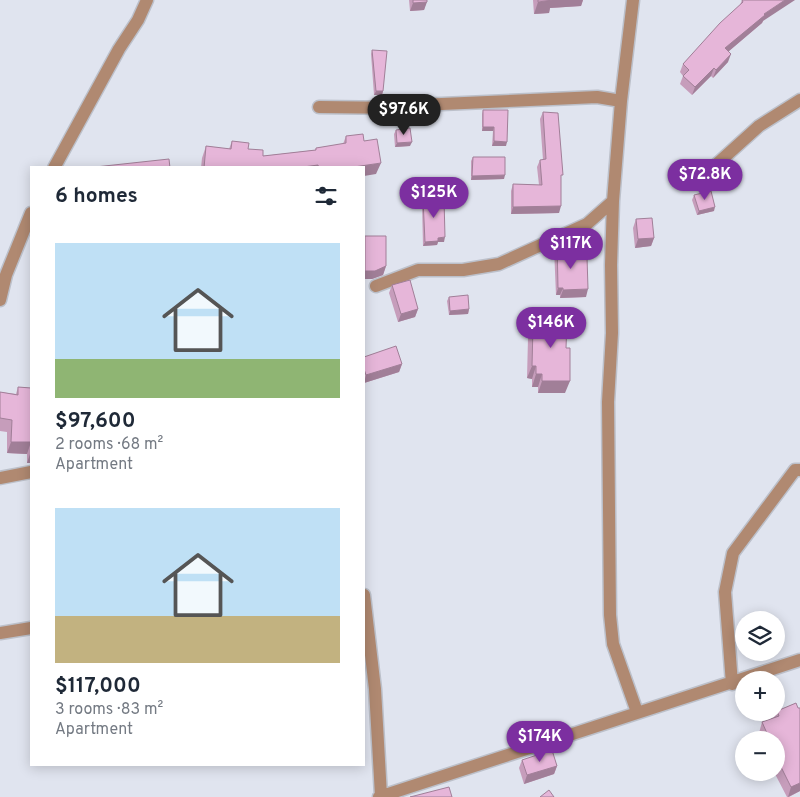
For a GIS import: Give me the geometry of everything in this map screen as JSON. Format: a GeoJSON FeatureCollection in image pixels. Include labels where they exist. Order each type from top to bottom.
{"type":"FeatureCollection","features":[{"type":"Feature","properties":{"kind":"street"},"geometry":{"type":"LineString","coordinates":[[55,166],[119,49],[138,20],[147,0]]}},
{"type":"Feature","properties":{"kind":"street"},"geometry":{"type":"LineString","coordinates":[[633,0],[621,101],[613,201],[611,265],[612,333],[608,402],[610,615],[613,644],[638,712]]}},
{"type":"Feature","properties":{"kind":"street"},"geometry":{"type":"LineString","coordinates":[[319,107],[402,108],[419,105],[597,97],[621,101]]}},
{"type":"Feature","properties":{"kind":"street"},"geometry":{"type":"LineString","coordinates":[[697,182],[758,126],[800,100]]}},
{"type":"Feature","properties":{"kind":"street"},"geometry":{"type":"LineString","coordinates":[[376,286],[418,270],[463,270],[499,264],[587,224],[613,201]]}},
{"type":"Feature","properties":{"kind":"street"},"geometry":{"type":"LineString","coordinates":[[0,300],[6,275],[30,215]]}},
{"type":"Feature","properties":{"kind":"street"},"geometry":{"type":"LineString","coordinates":[[732,684],[725,592],[733,552],[795,470],[800,470]]}},
{"type":"Feature","properties":{"kind":"street"},"geometry":{"type":"LineString","coordinates":[[0,478],[30,472]]}},
{"type":"Feature","properties":{"kind":"street"},"geometry":{"type":"LineString","coordinates":[[365,603],[375,688],[380,797],[638,712],[732,684],[800,660]]}},
{"type":"Feature","properties":{"kind":"street"},"geometry":{"type":"LineString","coordinates":[[0,633],[30,628]]}},
{"type":"Feature","properties":{"kind":"building"},"geometry":{"type":"Polygon","coordinates":[[[413,0],[427,0],[427,2],[413,3],[413,0]]]}},
{"type":"Feature","properties":{"kind":"building"},"geometry":{"type":"Polygon","coordinates":[[[742,0],[785,0],[764,14],[725,48],[731,54],[716,70],[714,68],[695,87],[683,76],[689,70],[683,64],[720,23],[743,2],[742,0]]]}},
{"type":"Feature","properties":{"kind":"building"},"geometry":{"type":"Polygon","coordinates":[[[372,50],[387,51],[383,91],[376,91],[372,50]]]}},
{"type":"Feature","properties":{"kind":"building"},"geometry":{"type":"Polygon","coordinates":[[[483,110],[508,110],[507,142],[494,141],[494,127],[483,127],[483,110]]]}},
{"type":"Feature","properties":{"kind":"building"},"geometry":{"type":"Polygon","coordinates":[[[543,112],[558,113],[563,175],[561,175],[561,206],[513,207],[513,184],[542,185],[540,160],[546,159],[543,112]]]}},
{"type":"Feature","properties":{"kind":"building"},"geometry":{"type":"Polygon","coordinates":[[[410,128],[412,142],[397,143],[396,130],[410,128]]]}},
{"type":"Feature","properties":{"kind":"building"},"geometry":{"type":"Polygon","coordinates":[[[363,134],[364,141],[377,139],[381,163],[361,166],[204,166],[206,146],[231,149],[232,141],[249,143],[248,149],[263,150],[263,156],[316,150],[316,148],[346,143],[346,136],[363,134]]]}},
{"type":"Feature","properties":{"kind":"building"},"geometry":{"type":"Polygon","coordinates":[[[473,157],[505,157],[505,175],[472,176],[473,157]]]}},
{"type":"Feature","properties":{"kind":"building"},"geometry":{"type":"Polygon","coordinates":[[[169,159],[170,166],[104,166],[169,159]]]}},
{"type":"Feature","properties":{"kind":"building"},"geometry":{"type":"Polygon","coordinates":[[[711,191],[715,207],[699,211],[694,195],[711,191]]]}},
{"type":"Feature","properties":{"kind":"building"},"geometry":{"type":"Polygon","coordinates":[[[423,199],[444,199],[445,237],[438,238],[438,241],[425,242],[423,199]]]}},
{"type":"Feature","properties":{"kind":"building"},"geometry":{"type":"Polygon","coordinates":[[[652,218],[654,238],[638,239],[636,219],[652,218]]]}},
{"type":"Feature","properties":{"kind":"building"},"geometry":{"type":"Polygon","coordinates":[[[365,236],[386,236],[386,266],[375,271],[365,271],[365,236]]]}},
{"type":"Feature","properties":{"kind":"building"},"geometry":{"type":"Polygon","coordinates":[[[562,238],[570,257],[587,257],[588,289],[563,290],[563,288],[558,288],[557,240],[562,238]]]}},
{"type":"Feature","properties":{"kind":"building"},"geometry":{"type":"Polygon","coordinates":[[[410,280],[418,309],[401,314],[392,285],[410,280]]]}},
{"type":"Feature","properties":{"kind":"building"},"geometry":{"type":"Polygon","coordinates":[[[468,295],[469,309],[450,311],[449,297],[468,295]]]}},
{"type":"Feature","properties":{"kind":"building"},"geometry":{"type":"Polygon","coordinates":[[[537,316],[555,316],[555,320],[567,320],[566,348],[570,348],[570,381],[542,381],[542,374],[536,374],[536,366],[532,366],[533,326],[537,326],[537,316]]]}},
{"type":"Feature","properties":{"kind":"building"},"geometry":{"type":"Polygon","coordinates":[[[396,346],[402,364],[366,375],[365,357],[396,346]]]}},
{"type":"Feature","properties":{"kind":"building"},"geometry":{"type":"Polygon","coordinates":[[[18,387],[30,388],[30,442],[11,442],[12,420],[0,418],[0,392],[18,395],[18,387]]]}},
{"type":"Feature","properties":{"kind":"building"},"geometry":{"type":"Polygon","coordinates":[[[796,703],[798,708],[800,708],[800,783],[791,787],[785,775],[785,731],[766,731],[762,722],[785,721],[785,708],[796,703]]]}},
{"type":"Feature","properties":{"kind":"building"},"geometry":{"type":"Polygon","coordinates":[[[552,750],[557,766],[527,775],[522,760],[552,750]]]}},
{"type":"Feature","properties":{"kind":"building"},"geometry":{"type":"Polygon","coordinates":[[[449,787],[452,797],[410,797],[449,787]]]}},
{"type":"Feature","properties":{"kind":"building"},"geometry":{"type":"Polygon","coordinates":[[[549,790],[554,797],[540,797],[549,790]]]}}]}
